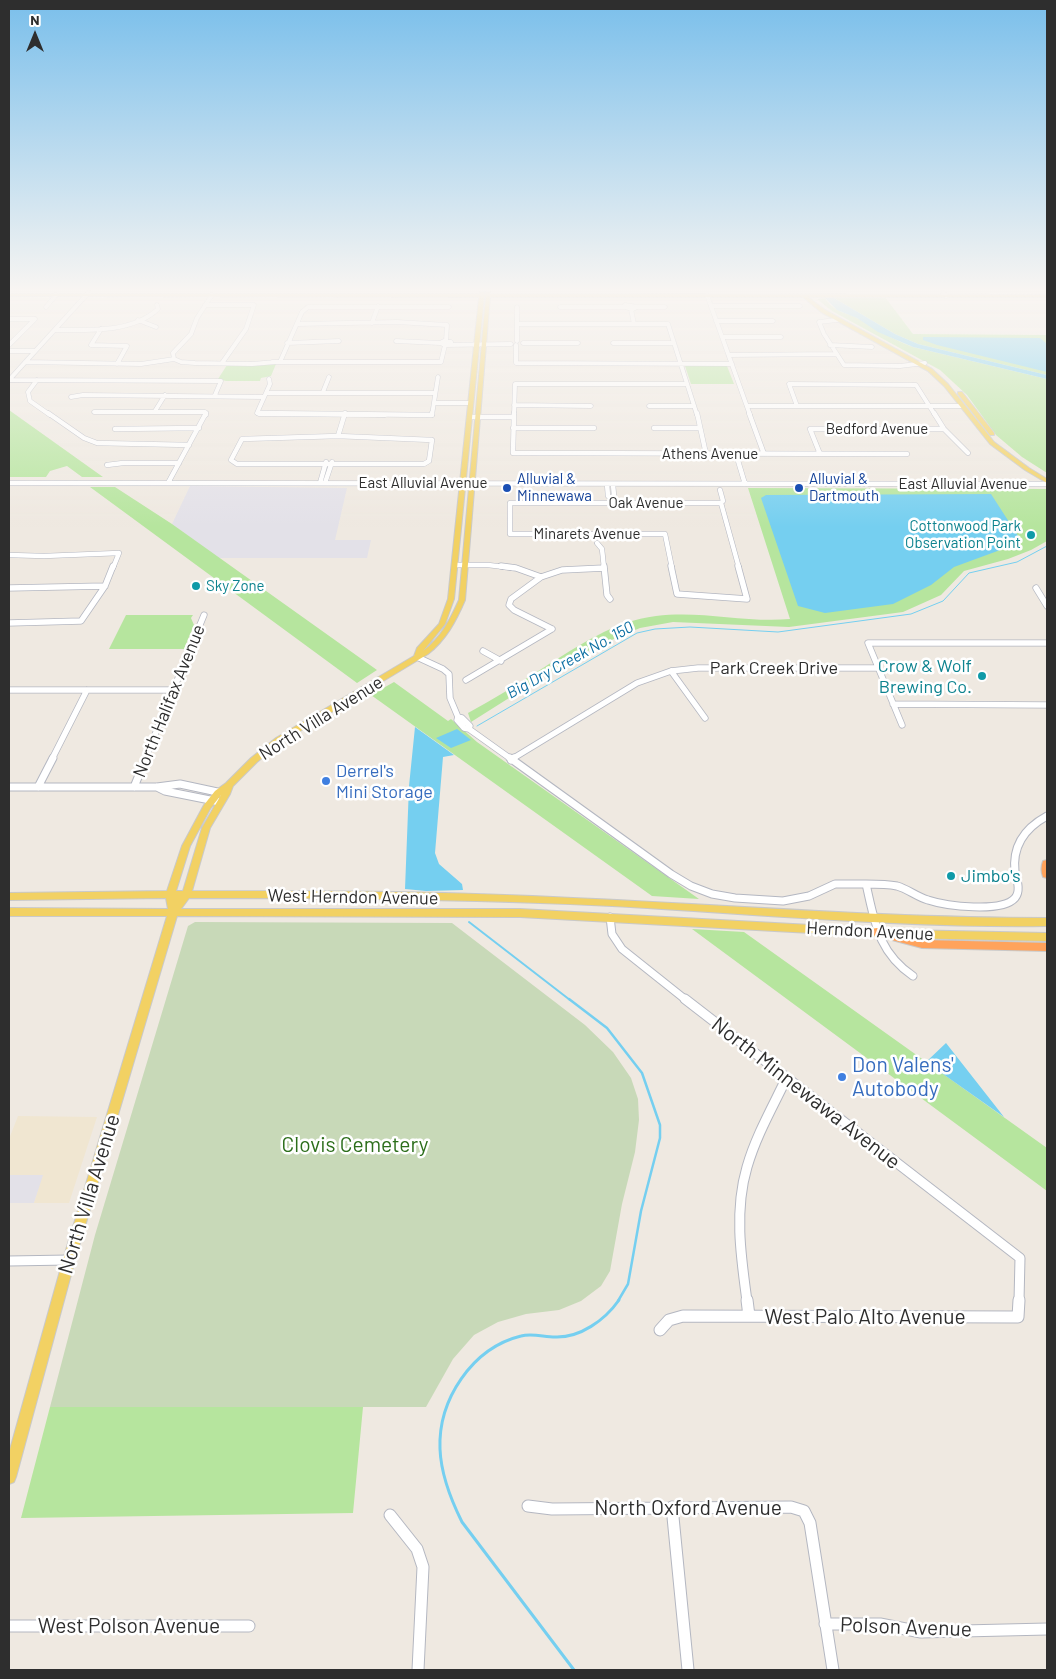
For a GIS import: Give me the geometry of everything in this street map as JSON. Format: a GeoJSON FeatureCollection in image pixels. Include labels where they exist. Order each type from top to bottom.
{"type":"FeatureCollection","features":[{"type":"Feature","properties":{"kind":"highway"},"geometry":{"type":"LineString","coordinates":[[1047,864],[1047,874]]}},
{"type":"Feature","properties":{"kind":"highway"},"geometry":{"type":"LineString","coordinates":[[877,932],[922,944],[1047,947]]}},
{"type":"Feature","properties":{"kind":"main road"},"geometry":{"type":"LineString","coordinates":[[417,657],[420,650],[442,624],[452,599],[476,370]]}},
{"type":"Feature","properties":{"kind":"main road"},"geometry":{"type":"LineString","coordinates":[[417,657],[429,652],[450,627],[462,600],[478,417],[479,370]]}},
{"type":"Feature","properties":{"kind":"main road"},"geometry":{"type":"LineString","coordinates":[[928,370],[946,384],[992,443],[1047,483]]}},
{"type":"Feature","properties":{"kind":"main road"},"geometry":{"type":"LineString","coordinates":[[935,370],[954,385],[988,430]]}},
{"type":"Feature","properties":{"kind":"main road"},"geometry":{"type":"LineString","coordinates":[[962,406],[967,408],[979,423],[1013,454],[1047,476]]}},
{"type":"Feature","properties":{"kind":"main road","name":"North Villa Avenue"},"geometry":{"type":"LineString","coordinates":[[173,912],[170,895],[186,846],[229,784],[254,760],[279,740],[417,657]]}},
{"type":"Feature","properties":{"kind":"main road","name":"North Villa Avenue"},"geometry":{"type":"LineString","coordinates":[[9,1477],[69,1260],[173,912],[186,895],[206,828],[219,797]]}},
{"type":"Feature","properties":{"kind":"main road","name":"West Herndon Avenue"},"geometry":{"type":"LineString","coordinates":[[9,896],[342,895],[530,900],[696,908]]}},
{"type":"Feature","properties":{"kind":"main road","name":"Herndon Avenue"},"geometry":{"type":"LineString","coordinates":[[696,908],[874,918],[1047,922]]}},
{"type":"Feature","properties":{"kind":"main road","name":"West Herndon Avenue"},"geometry":{"type":"LineString","coordinates":[[9,912],[463,912],[693,921]]}},
{"type":"Feature","properties":{"kind":"main road","name":"Herndon Avenue"},"geometry":{"type":"LineString","coordinates":[[693,921],[877,932],[1047,937]]}},
{"type":"Feature","properties":{"kind":"street"},"geometry":{"type":"LineString","coordinates":[[9,380],[18,370]]}},
{"type":"Feature","properties":{"kind":"street"},"geometry":{"type":"LineString","coordinates":[[684,370],[706,454]]}},
{"type":"Feature","properties":{"kind":"street"},"geometry":{"type":"LineString","coordinates":[[734,370],[764,454]]}},
{"type":"Feature","properties":{"kind":"street"},"geometry":{"type":"LineString","coordinates":[[324,392],[329,377]]}},
{"type":"Feature","properties":{"kind":"street"},"geometry":{"type":"LineString","coordinates":[[269,379],[270,384],[258,414],[432,415],[438,377]]}},
{"type":"Feature","properties":{"kind":"street"},"geometry":{"type":"LineString","coordinates":[[9,380],[221,381],[215,396]]}},
{"type":"Feature","properties":{"kind":"street"},"geometry":{"type":"LineString","coordinates":[[37,380],[28,392],[30,401],[84,438],[104,444],[189,445]]}},
{"type":"Feature","properties":{"kind":"street"},"geometry":{"type":"LineString","coordinates":[[107,395],[118,380]]}},
{"type":"Feature","properties":{"kind":"street"},"geometry":{"type":"LineString","coordinates":[[380,392],[382,384]]}},
{"type":"Feature","properties":{"kind":"street"},"geometry":{"type":"LineString","coordinates":[[594,428],[513,428],[515,384],[687,384]]}},
{"type":"Feature","properties":{"kind":"street"},"geometry":{"type":"LineString","coordinates":[[797,406],[789,384],[916,385],[944,428],[968,453]]}},
{"type":"Feature","properties":{"kind":"street"},"geometry":{"type":"LineString","coordinates":[[71,397],[107,395],[215,396],[324,392],[435,393]]}},
{"type":"Feature","properties":{"kind":"street"},"geometry":{"type":"LineString","coordinates":[[155,411],[165,396]]}},
{"type":"Feature","properties":{"kind":"street"},"geometry":{"type":"LineString","coordinates":[[434,402],[472,402]]}},
{"type":"Feature","properties":{"kind":"street"},"geometry":{"type":"LineString","coordinates":[[514,405],[591,406]]}},
{"type":"Feature","properties":{"kind":"street"},"geometry":{"type":"LineString","coordinates":[[649,406],[694,406]]}},
{"type":"Feature","properties":{"kind":"street"},"geometry":{"type":"LineString","coordinates":[[747,406],[962,406]]}},
{"type":"Feature","properties":{"kind":"street"},"geometry":{"type":"LineString","coordinates":[[94,412],[205,412],[199,428],[168,483]]}},
{"type":"Feature","properties":{"kind":"street"},"geometry":{"type":"LineString","coordinates":[[338,436],[345,413]]}},
{"type":"Feature","properties":{"kind":"street"},"geometry":{"type":"LineString","coordinates":[[470,417],[514,417]]}},
{"type":"Feature","properties":{"kind":"street"},"geometry":{"type":"LineString","coordinates":[[114,429],[199,428]]}},
{"type":"Feature","properties":{"kind":"street","name":"Athens Avenue"},"geometry":{"type":"LineString","coordinates":[[513,428],[513,453],[907,454]]}},
{"type":"Feature","properties":{"kind":"street"},"geometry":{"type":"LineString","coordinates":[[654,428],[700,428]]}},
{"type":"Feature","properties":{"kind":"street","name":"Bedford Avenue"},"geometry":{"type":"LineString","coordinates":[[820,454],[810,429],[944,428]]}},
{"type":"Feature","properties":{"kind":"street"},"geometry":{"type":"LineString","coordinates":[[338,436],[432,440],[428,461],[424,464],[329,462],[237,464],[231,460],[242,439],[338,436]]}},
{"type":"Feature","properties":{"kind":"street"},"geometry":{"type":"LineString","coordinates":[[736,454],[745,484]]}},
{"type":"Feature","properties":{"kind":"street"},"geometry":{"type":"LineString","coordinates":[[322,483],[329,462]]}},
{"type":"Feature","properties":{"kind":"street"},"geometry":{"type":"LineString","coordinates":[[107,465],[123,463],[179,463]]}},
{"type":"Feature","properties":{"kind":"street","name":"East Alluvial Avenue"},"geometry":{"type":"LineString","coordinates":[[9,483],[1047,483]]}},
{"type":"Feature","properties":{"kind":"street"},"geometry":{"type":"LineString","coordinates":[[607,484],[608,496],[612,501]]}},
{"type":"Feature","properties":{"kind":"street"},"geometry":{"type":"LineString","coordinates":[[612,501],[614,496],[613,484]]}},
{"type":"Feature","properties":{"kind":"street"},"geometry":{"type":"LineString","coordinates":[[720,490],[723,501],[721,503]]}},
{"type":"Feature","properties":{"kind":"street"},"geometry":{"type":"LineString","coordinates":[[608,491],[614,491]]}},
{"type":"Feature","properties":{"kind":"street","name":"Oak Avenue"},"geometry":{"type":"LineString","coordinates":[[510,534],[510,503],[612,501],[721,503]]}},
{"type":"Feature","properties":{"kind":"street","name":"Minarets Avenue"},"geometry":{"type":"LineString","coordinates":[[510,534],[665,534],[677,594],[747,599],[721,503]]}},
{"type":"Feature","properties":{"kind":"street"},"geometry":{"type":"LineString","coordinates":[[597,543],[602,549],[607,595],[610,600]]}},
{"type":"Feature","properties":{"kind":"street"},"geometry":{"type":"LineString","coordinates":[[9,555],[44,556],[119,553],[105,586],[81,621],[9,623]]}},
{"type":"Feature","properties":{"kind":"street"},"geometry":{"type":"LineString","coordinates":[[455,568],[487,570],[497,567],[520,569],[541,577]]}},
{"type":"Feature","properties":{"kind":"street"},"geometry":{"type":"LineString","coordinates":[[466,680],[501,662],[552,630],[514,610],[509,605],[511,599],[541,577],[562,570],[604,568]]}},
{"type":"Feature","properties":{"kind":"street"},"geometry":{"type":"LineString","coordinates":[[9,588],[105,586]]}},
{"type":"Feature","properties":{"kind":"street"},"geometry":{"type":"LineString","coordinates":[[1036,588],[1047,606]]}},
{"type":"Feature","properties":{"kind":"street","name":"North Halifax Avenue"},"geometry":{"type":"LineString","coordinates":[[134,787],[204,615]]}},
{"type":"Feature","properties":{"kind":"street"},"geometry":{"type":"LineString","coordinates":[[902,725],[868,643],[1047,643]]}},
{"type":"Feature","properties":{"kind":"street"},"geometry":{"type":"LineString","coordinates":[[483,651],[501,662]]}},
{"type":"Feature","properties":{"kind":"street"},"geometry":{"type":"LineString","coordinates":[[417,657],[443,668],[449,674],[450,698],[458,717],[457,720],[464,728],[469,729],[670,874],[691,886],[712,894],[735,898],[783,901],[809,896],[835,884],[866,884],[895,886],[939,903],[997,906],[1006,904],[1016,898],[1018,893],[1014,860],[1016,846],[1028,829],[1047,816]]}},
{"type":"Feature","properties":{"kind":"street","name":"Park Creek Drive"},"geometry":{"type":"LineString","coordinates":[[511,760],[637,683],[671,671],[718,667],[878,668]]}},
{"type":"Feature","properties":{"kind":"street"},"geometry":{"type":"LineString","coordinates":[[671,671],[705,718]]}},
{"type":"Feature","properties":{"kind":"street"},"geometry":{"type":"LineString","coordinates":[[9,690],[174,690]]}},
{"type":"Feature","properties":{"kind":"street"},"geometry":{"type":"LineString","coordinates":[[38,787],[87,690]]}},
{"type":"Feature","properties":{"kind":"street"},"geometry":{"type":"LineString","coordinates":[[893,704],[1047,704]]}},
{"type":"Feature","properties":{"kind":"street"},"geometry":{"type":"LineString","coordinates":[[9,787],[157,787],[165,791],[219,797]]}},
{"type":"Feature","properties":{"kind":"street"},"geometry":{"type":"LineString","coordinates":[[866,884],[877,932],[886,953],[900,968],[913,976]]}},
{"type":"Feature","properties":{"kind":"street","name":"North Minnewawa Avenue"},"geometry":{"type":"LineString","coordinates":[[610,917],[612,934],[622,949],[786,1079],[1020,1258]]}},
{"type":"Feature","properties":{"kind":"street"},"geometry":{"type":"LineString","coordinates":[[749,1316],[742,1266],[741,1197],[748,1166],[786,1079]]}},
{"type":"Feature","properties":{"kind":"street","name":"West Palo Alto Avenue"},"geometry":{"type":"LineString","coordinates":[[660,1330],[664,1324],[674,1317],[1018,1317],[1020,1258]]}},
{"type":"Feature","properties":{"kind":"street"},"geometry":{"type":"LineString","coordinates":[[9,1261],[69,1260]]}},
{"type":"Feature","properties":{"kind":"street","name":"North Oxford Avenue"},"geometry":{"type":"LineString","coordinates":[[528,1506],[552,1509],[791,1507],[804,1511],[810,1523],[833,1670]]}},
{"type":"Feature","properties":{"kind":"street"},"geometry":{"type":"LineString","coordinates":[[672,1507],[688,1670]]}},
{"type":"Feature","properties":{"kind":"street"},"geometry":{"type":"LineString","coordinates":[[390,1515],[417,1549],[423,1567],[418,1670]]}},
{"type":"Feature","properties":{"kind":"street","name":"Polson Avenue"},"geometry":{"type":"LineString","coordinates":[[825,1624],[880,1624],[921,1632],[1047,1629]]}},
{"type":"Feature","properties":{"kind":"street","name":"West Polson Avenue"},"geometry":{"type":"LineString","coordinates":[[9,1626],[249,1626]]}},
{"type":"Feature","properties":{"kind":"shaded area"},"geometry":{"type":"Polygon","coordinates":[[[190,486],[347,488],[335,540],[371,540],[367,558],[218,558],[172,524],[190,486]]]}},
{"type":"Feature","properties":{"kind":"shaded area"},"geometry":{"type":"Polygon","coordinates":[[[18,1116],[97,1117],[69,1203],[34,1203],[43,1175],[9,1175],[9,1139],[18,1116]]]}},
{"type":"Feature","properties":{"kind":"shaded area"},"geometry":{"type":"Polygon","coordinates":[[[9,1175],[44,1175],[34,1203],[9,1203],[9,1175]]]}},
{"type":"Feature","properties":{"kind":"green space"},"geometry":{"type":"Polygon","coordinates":[[[224,370],[273,370],[271,376],[261,378],[260,381],[226,381],[218,379],[224,370]]]}},
{"type":"Feature","properties":{"kind":"green space"},"geometry":{"type":"Polygon","coordinates":[[[686,370],[729,370],[734,384],[691,384],[686,370]]]}},
{"type":"Feature","properties":{"kind":"green space"},"geometry":{"type":"Polygon","coordinates":[[[940,370],[1011,370],[1047,379],[1047,473],[1022,457],[996,435],[967,395],[940,370]]]}},
{"type":"Feature","properties":{"kind":"green space"},"geometry":{"type":"Polygon","coordinates":[[[1028,370],[1047,370],[1047,375],[1028,370]]]}},
{"type":"Feature","properties":{"kind":"green space"},"geometry":{"type":"Polygon","coordinates":[[[9,410],[103,477],[82,477],[67,466],[50,471],[46,477],[9,477],[9,410]]]}},
{"type":"Feature","properties":{"kind":"green space"},"geometry":{"type":"Polygon","coordinates":[[[90,487],[115,487],[172,524],[377,670],[357,683],[90,487]]]}},
{"type":"Feature","properties":{"kind":"green space"},"geometry":{"type":"Polygon","coordinates":[[[748,488],[1047,489],[1047,541],[1008,559],[964,571],[941,595],[903,612],[789,627],[673,622],[640,628],[595,647],[555,669],[471,722],[468,713],[583,643],[626,623],[656,616],[690,614],[773,620],[790,619],[748,488]]]}},
{"type":"Feature","properties":{"kind":"green space"},"geometry":{"type":"Polygon","coordinates":[[[126,615],[193,615],[191,618],[194,625],[184,649],[109,649],[126,615]]]}},
{"type":"Feature","properties":{"kind":"green space"},"geometry":{"type":"Polygon","coordinates":[[[394,682],[448,721],[451,719],[477,742],[699,899],[652,896],[371,695],[394,682]]]}},
{"type":"Feature","properties":{"kind":"green space","name":"Clovis Cemetery"},"geometry":{"type":"Polygon","coordinates":[[[195,922],[452,923],[585,1025],[613,1052],[631,1078],[638,1099],[639,1120],[635,1152],[622,1204],[610,1271],[601,1286],[581,1301],[559,1310],[526,1314],[498,1322],[474,1335],[453,1359],[426,1407],[50,1407],[95,1235],[188,926],[195,922]]]}},
{"type":"Feature","properties":{"kind":"green space"},"geometry":{"type":"Polygon","coordinates":[[[692,929],[744,932],[1047,1148],[1047,1191],[692,929]]]}},
{"type":"Feature","properties":{"kind":"green space"},"geometry":{"type":"Polygon","coordinates":[[[50,1407],[363,1407],[353,1513],[21,1518],[50,1407]]]}},
{"type":"Feature","properties":{"kind":"water"},"geometry":{"type":"Polygon","coordinates":[[[1011,370],[1028,370],[1047,375],[1047,379],[1011,370]]]}},
{"type":"Feature","properties":{"kind":"water"},"geometry":{"type":"Polygon","coordinates":[[[991,494],[1022,542],[954,567],[931,585],[893,604],[825,613],[798,606],[761,498],[766,495],[991,494]]]}},
{"type":"Feature","properties":{"kind":"water"},"geometry":{"type":"Polygon","coordinates":[[[415,727],[454,755],[443,757],[435,853],[439,864],[462,884],[463,890],[426,891],[405,889],[409,786],[415,727]]]}},
{"type":"Feature","properties":{"kind":"water"},"geometry":{"type":"Polygon","coordinates":[[[457,729],[471,740],[451,748],[436,738],[457,729]]]}},
{"type":"Feature","properties":{"kind":"water"},"geometry":{"type":"Polygon","coordinates":[[[946,1043],[1004,1117],[926,1062],[946,1043]]]}},
{"type":"Feature","properties":{"kind":"waterway","name":"Big Dry Creek No. 150"},"geometry":{"type":"LineString","coordinates":[[477,726],[637,633],[655,629],[690,627],[778,632],[911,614],[943,601],[969,573],[1017,562],[1047,546]]}},
{"type":"Feature","properties":{"kind":"waterway","name":"Big Dry Creek No. 150"},"geometry":{"type":"LineString","coordinates":[[469,922],[570,1000]]}},
{"type":"Feature","properties":{"kind":"waterway","name":"Big Dry Creek No. 150"},"geometry":{"type":"LineString","coordinates":[[569,999],[607,1028],[642,1073],[660,1125],[660,1138],[641,1211],[628,1284],[618,1301]]}},
{"type":"Feature","properties":{"kind":"waterway","name":"Big Dry Creek No. 150"},"geometry":{"type":"LineString","coordinates":[[574,1670],[462,1522],[444,1477],[440,1449],[441,1431],[445,1412],[461,1379],[473,1364],[487,1352],[503,1342],[521,1336],[564,1337],[583,1331],[599,1321],[619,1300]]}},
{"type":"Feature","properties":{"kind":"place","name":"Alluvial & Minnewawa"},"geometry":{"type":"Point","coordinates":[507,488]}},
{"type":"Feature","properties":{"kind":"place","name":"Alluvial & Dartmouth"},"geometry":{"type":"Point","coordinates":[799,488]}},
{"type":"Feature","properties":{"kind":"place","name":"Cottonwood Park Observation Point"},"geometry":{"type":"Point","coordinates":[1031,535]}},
{"type":"Feature","properties":{"kind":"place","name":"Sky Zone"},"geometry":{"type":"Point","coordinates":[196,586]}},
{"type":"Feature","properties":{"kind":"place","name":"Crow & Wolf Brewing Co."},"geometry":{"type":"Point","coordinates":[982,676]}},
{"type":"Feature","properties":{"kind":"place","name":"Derrel's Mini Storage"},"geometry":{"type":"Point","coordinates":[326,781]}},
{"type":"Feature","properties":{"kind":"place","name":"Jimbo's"},"geometry":{"type":"Point","coordinates":[951,876]}},
{"type":"Feature","properties":{"kind":"place","name":"Don Valens' Autobody"},"geometry":{"type":"Point","coordinates":[842,1077]}}]}
